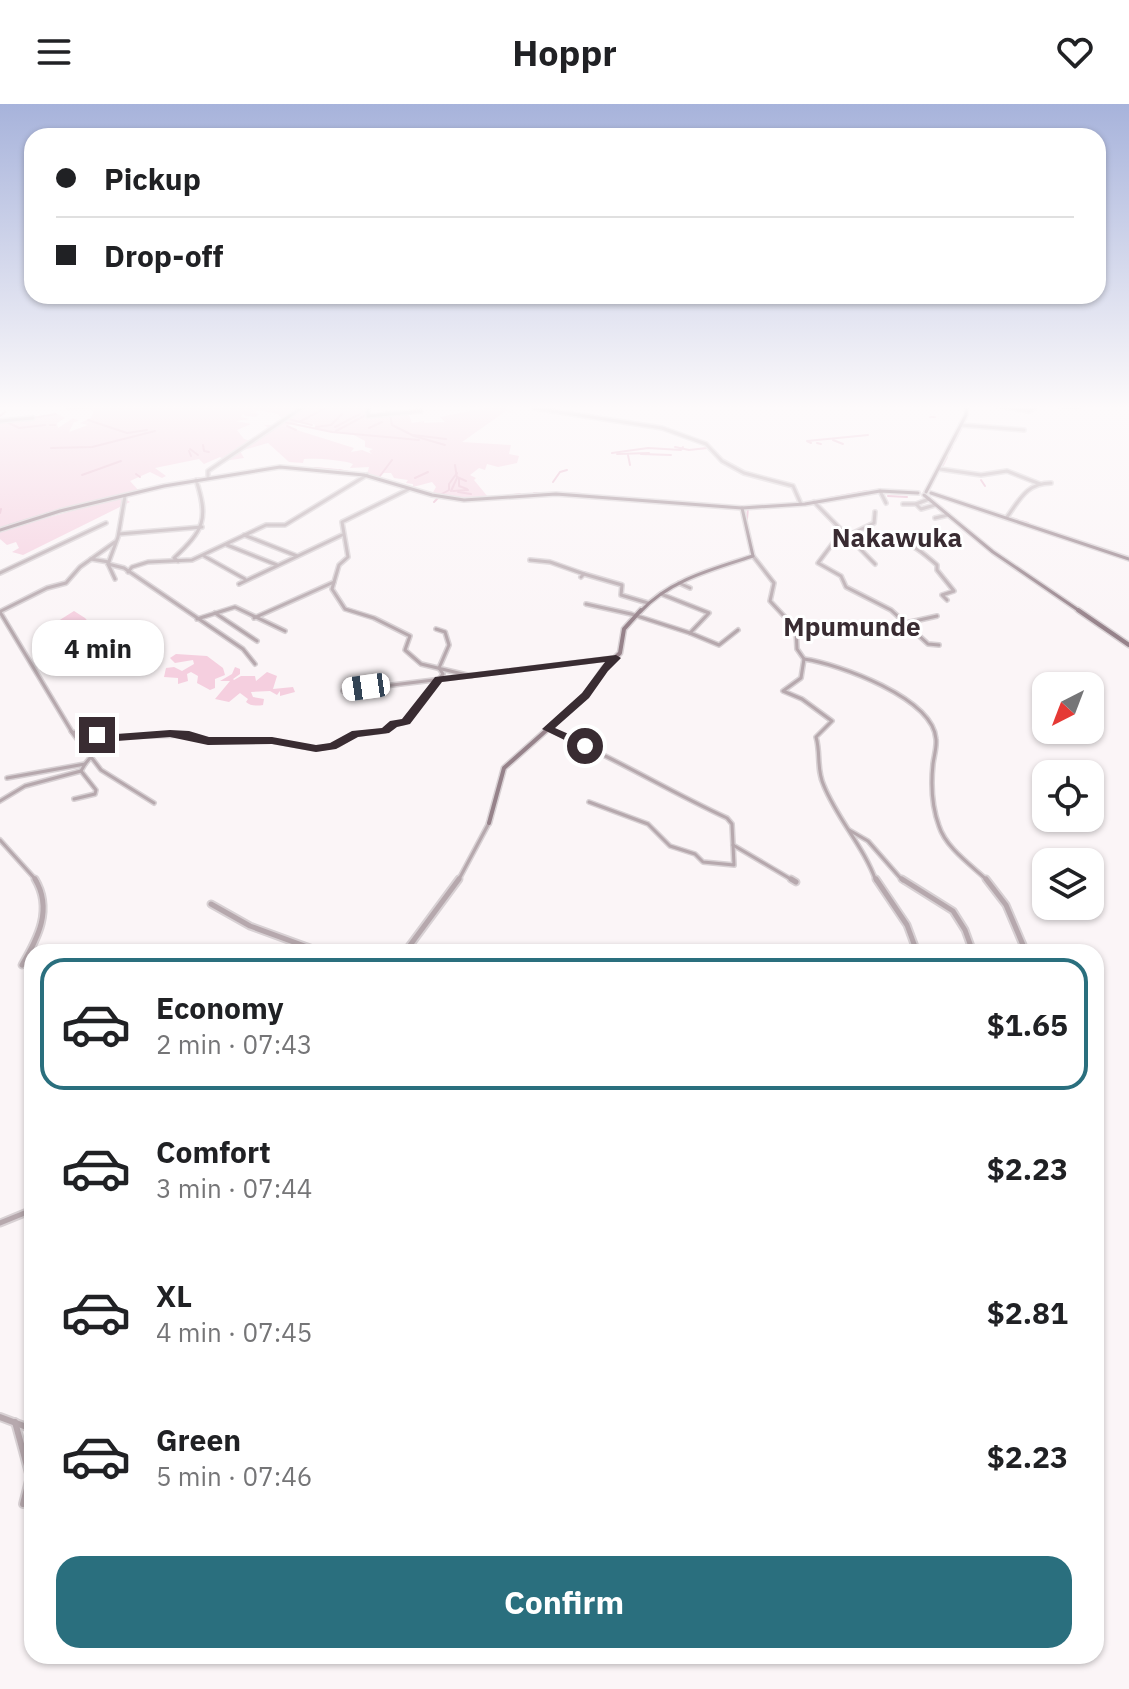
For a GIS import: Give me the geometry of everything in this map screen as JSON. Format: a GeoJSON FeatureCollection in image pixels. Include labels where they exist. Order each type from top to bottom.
{"type":"FeatureCollection","features":[{"type":"Feature","properties":{"kind":"main road"},"geometry":{"type":"LineString","coordinates":[[0,530],[200,479]]}},
{"type":"Feature","properties":{"kind":"main road"},"geometry":{"type":"LineString","coordinates":[[379,479],[409,489],[464,500],[556,494],[742,508],[801,504],[880,491],[923,493],[1007,517],[1129,559]]}},
{"type":"Feature","properties":{"kind":"main road"},"geometry":{"type":"LineString","coordinates":[[923,493],[934,479]]}},
{"type":"Feature","properties":{"kind":"main road"},"geometry":{"type":"LineString","coordinates":[[923,493],[1026,576],[1129,645]]}},
{"type":"Feature","properties":{"kind":"main road"},"geometry":{"type":"LineString","coordinates":[[489,823],[504,768],[585,696],[622,648],[624,629],[648,603],[679,583],[753,556],[742,508]]}},
{"type":"Feature","properties":{"kind":"street"},"geometry":{"type":"LineString","coordinates":[[128,570],[148,562],[180,561],[203,556],[270,523],[285,525],[360,479]]}},
{"type":"Feature","properties":{"kind":"street"},"geometry":{"type":"LineString","coordinates":[[771,479],[793,486],[801,504]]}},
{"type":"Feature","properties":{"kind":"street"},"geometry":{"type":"LineString","coordinates":[[1027,479],[1040,484]]}},
{"type":"Feature","properties":{"kind":"street"},"geometry":{"type":"LineString","coordinates":[[180,561],[174,558],[201,532],[204,523],[202,497],[196,480]]}},
{"type":"Feature","properties":{"kind":"street"},"geometry":{"type":"LineString","coordinates":[[1007,517],[1027,489],[1051,483]]}},
{"type":"Feature","properties":{"kind":"street"},"geometry":{"type":"LineString","coordinates":[[409,489],[344,520],[342,535],[348,557],[339,565],[332,589],[345,609],[374,618],[410,636],[405,645],[408,655],[421,664],[473,677]]}},
{"type":"Feature","properties":{"kind":"street"},"geometry":{"type":"LineString","coordinates":[[880,491],[886,503]]}},
{"type":"Feature","properties":{"kind":"street"},"geometry":{"type":"LineString","coordinates":[[108,563],[119,534],[125,496]]}},
{"type":"Feature","properties":{"kind":"street"},"geometry":{"type":"LineString","coordinates":[[903,504],[916,504],[929,499]]}},
{"type":"Feature","properties":{"kind":"street"},"geometry":{"type":"LineString","coordinates":[[814,502],[875,564]]}},
{"type":"Feature","properties":{"kind":"street"},"geometry":{"type":"LineString","coordinates":[[916,504],[921,509],[935,505]]}},
{"type":"Feature","properties":{"kind":"street"},"geometry":{"type":"LineString","coordinates":[[875,512],[874,523],[845,535],[820,555],[818,565],[841,576],[846,587],[885,606],[928,644],[939,645]]}},
{"type":"Feature","properties":{"kind":"street"},"geometry":{"type":"LineString","coordinates":[[935,518],[948,515]]}},
{"type":"Feature","properties":{"kind":"street"},"geometry":{"type":"LineString","coordinates":[[0,573],[106,523]]}},
{"type":"Feature","properties":{"kind":"street"},"geometry":{"type":"LineString","coordinates":[[119,534],[202,527]]}},
{"type":"Feature","properties":{"kind":"street"},"geometry":{"type":"LineString","coordinates":[[243,534],[297,556]]}},
{"type":"Feature","properties":{"kind":"street"},"geometry":{"type":"LineString","coordinates":[[239,584],[342,535]]}},
{"type":"Feature","properties":{"kind":"street"},"geometry":{"type":"LineString","coordinates":[[860,547],[896,536],[907,540],[937,565],[937,570],[954,591],[942,595],[947,600]]}},
{"type":"Feature","properties":{"kind":"street"},"geometry":{"type":"LineString","coordinates":[[115,542],[66,583],[47,588],[0,611],[11,633],[22,645],[35,677],[90,758],[101,770],[154,803]]}},
{"type":"Feature","properties":{"kind":"street"},"geometry":{"type":"LineString","coordinates":[[231,544],[277,565]]}},
{"type":"Feature","properties":{"kind":"street"},"geometry":{"type":"LineString","coordinates":[[203,556],[248,580]]}},
{"type":"Feature","properties":{"kind":"street"},"geometry":{"type":"LineString","coordinates":[[753,556],[774,583],[770,601],[796,629],[797,649],[804,659],[801,678],[783,691],[802,699],[832,721],[816,737],[819,748],[814,759],[828,796],[866,856],[879,888],[910,924],[915,944]]}},
{"type":"Feature","properties":{"kind":"street"},"geometry":{"type":"LineString","coordinates":[[91,559],[128,570],[243,649],[255,664]]}},
{"type":"Feature","properties":{"kind":"street"},"geometry":{"type":"LineString","coordinates":[[530,560],[550,562],[582,575],[622,585],[621,595],[648,603]]}},
{"type":"Feature","properties":{"kind":"street"},"geometry":{"type":"LineString","coordinates":[[108,563],[116,574],[115,579]]}},
{"type":"Feature","properties":{"kind":"street"},"geometry":{"type":"LineString","coordinates":[[254,618],[334,582]]}},
{"type":"Feature","properties":{"kind":"street"},"geometry":{"type":"LineString","coordinates":[[679,583],[690,588]]}},
{"type":"Feature","properties":{"kind":"street"},"geometry":{"type":"LineString","coordinates":[[661,594],[709,613],[690,633]]}},
{"type":"Feature","properties":{"kind":"street"},"geometry":{"type":"LineString","coordinates":[[586,604],[636,616],[719,645],[738,630]]}},
{"type":"Feature","properties":{"kind":"street"},"geometry":{"type":"LineString","coordinates":[[197,619],[232,607],[285,631]]}},
{"type":"Feature","properties":{"kind":"street"},"geometry":{"type":"LineString","coordinates":[[215,613],[257,641]]}},
{"type":"Feature","properties":{"kind":"street"},"geometry":{"type":"LineString","coordinates":[[884,627],[937,616]]}},
{"type":"Feature","properties":{"kind":"street"},"geometry":{"type":"LineString","coordinates":[[436,629],[445,632],[449,645],[439,668]]}},
{"type":"Feature","properties":{"kind":"street"},"geometry":{"type":"LineString","coordinates":[[906,633],[913,632]]}},
{"type":"Feature","properties":{"kind":"street"},"geometry":{"type":"LineString","coordinates":[[343,691],[616,658]]}},
{"type":"Feature","properties":{"kind":"street"},"geometry":{"type":"LineString","coordinates":[[804,659],[827,663],[904,696],[924,713],[936,734],[932,780],[939,827],[945,839],[981,873],[1007,905],[1023,944]]}},
{"type":"Feature","properties":{"kind":"street"},"geometry":{"type":"LineString","coordinates":[[69,730],[109,737],[170,734],[189,735],[208,741],[272,741],[316,749],[338,745],[356,734],[385,731],[394,724],[406,722],[443,674],[439,668]]}},
{"type":"Feature","properties":{"kind":"street"},"geometry":{"type":"LineString","coordinates":[[548,729],[580,745],[596,749],[675,794],[727,818],[732,824],[734,865],[714,865],[670,846],[648,824],[589,802]]}},
{"type":"Feature","properties":{"kind":"street"},"geometry":{"type":"LineString","coordinates":[[0,801],[25,786],[81,771],[90,758]]}},
{"type":"Feature","properties":{"kind":"street"},"geometry":{"type":"LineString","coordinates":[[7,778],[85,764]]}},
{"type":"Feature","properties":{"kind":"street"},"geometry":{"type":"LineString","coordinates":[[74,799],[95,794],[96,790],[81,771]]}},
{"type":"Feature","properties":{"kind":"street"},"geometry":{"type":"LineString","coordinates":[[411,944],[459,880],[489,823]]}},
{"type":"Feature","properties":{"kind":"street"},"geometry":{"type":"LineString","coordinates":[[847,830],[858,833],[868,841],[905,883],[953,911],[970,944]]}},
{"type":"Feature","properties":{"kind":"street"},"geometry":{"type":"LineString","coordinates":[[0,840],[38,879],[46,908],[36,944]]}},
{"type":"Feature","properties":{"kind":"street"},"geometry":{"type":"LineString","coordinates":[[733,845],[796,882]]}},
{"type":"Feature","properties":{"kind":"street"},"geometry":{"type":"LineString","coordinates":[[211,904],[250,926],[299,944]]}},
{"type":"Feature","properties":{"kind":"street"},"geometry":{"type":"LineString","coordinates":[[0,1223],[24,1213]]}},
{"type":"Feature","properties":{"kind":"street"},"geometry":{"type":"LineString","coordinates":[[0,1417],[24,1426]]}},
{"type":"Feature","properties":{"kind":"street"},"geometry":{"type":"LineString","coordinates":[[15,1422],[24,1452]]}},
{"type":"Feature","properties":{"kind":"street"},"geometry":{"type":"LineString","coordinates":[[23,1504],[24,1498]]}},
{"type":"Feature","properties":{"kind":"shaded area"},"geometry":{"type":"Polygon","coordinates":[[[0,479],[135,479],[130,481],[140,492],[42,515],[0,529],[0,479]]]}},
{"type":"Feature","properties":{"kind":"shaded area"},"geometry":{"type":"Polygon","coordinates":[[[401,479],[475,479],[488,497],[460,499],[432,494],[436,487],[432,482],[413,487],[413,484],[406,483],[408,480],[401,479]]]}},
{"type":"Feature","properties":{"kind":"shaded area"},"geometry":{"type":"Polygon","coordinates":[[[122,497],[130,502],[23,555],[12,552],[19,548],[16,542],[7,545],[0,539],[0,531],[122,497]]]}},
{"type":"Feature","properties":{"kind":"shaded area"},"geometry":{"type":"Polygon","coordinates":[[[74,611],[85,618],[109,645],[89,652],[71,643],[62,647],[47,628],[74,611]]]}},
{"type":"Feature","properties":{"kind":"shaded area"},"geometry":{"type":"Polygon","coordinates":[[[176,654],[207,656],[223,668],[225,675],[215,679],[215,688],[210,690],[197,683],[198,676],[191,672],[187,674],[188,681],[178,684],[178,678],[164,677],[166,668],[174,667],[182,671],[194,664],[193,660],[175,663],[170,658],[176,654]]]}},
{"type":"Feature","properties":{"kind":"shaded area"},"geometry":{"type":"Polygon","coordinates":[[[235,667],[240,669],[240,674],[234,680],[241,676],[255,676],[256,681],[267,672],[277,676],[273,689],[293,687],[295,692],[280,696],[280,691],[277,695],[270,691],[251,692],[253,697],[264,699],[263,705],[246,702],[248,699],[240,693],[229,702],[215,699],[230,681],[220,681],[232,674],[235,667]]]}},
{"type":"Feature","properties":{"kind":"waterway"},"geometry":{"type":"LineString","coordinates":[[186,481],[195,479]]}},
{"type":"Feature","properties":{"kind":"waterway"},"geometry":{"type":"LineString","coordinates":[[440,495],[449,490],[453,479]]}},
{"type":"Feature","properties":{"kind":"waterway"},"geometry":{"type":"LineString","coordinates":[[451,491],[457,479]]}},
{"type":"Feature","properties":{"kind":"waterway"},"geometry":{"type":"LineString","coordinates":[[459,479],[459,486],[467,489]]}},
{"type":"Feature","properties":{"kind":"waterway"},"geometry":{"type":"LineString","coordinates":[[461,479],[466,481]]}},
{"type":"Feature","properties":{"kind":"waterway"},"geometry":{"type":"LineString","coordinates":[[981,480],[985,486]]}},
{"type":"Feature","properties":{"kind":"waterway"},"geometry":{"type":"LineString","coordinates":[[453,491],[468,490]]}},
{"type":"Feature","properties":{"kind":"waterway"},"geometry":{"type":"LineString","coordinates":[[829,498],[867,491]]}},
{"type":"Feature","properties":{"kind":"waterway"},"geometry":{"type":"LineString","coordinates":[[458,492],[471,494]]}},
{"type":"Feature","properties":{"kind":"waterway"},"geometry":{"type":"LineString","coordinates":[[534,493],[545,493]]}},
{"type":"Feature","properties":{"kind":"waterway"},"geometry":{"type":"LineString","coordinates":[[563,493],[582,494]]}},
{"type":"Feature","properties":{"kind":"waterway"},"geometry":{"type":"LineString","coordinates":[[506,496],[520,494]]}},
{"type":"Feature","properties":{"kind":"waterway"},"geometry":{"type":"LineString","coordinates":[[524,494],[532,494]]}},
{"type":"Feature","properties":{"kind":"waterway"},"geometry":{"type":"LineString","coordinates":[[888,496],[907,497]]}},
{"type":"Feature","properties":{"kind":"waterway"},"geometry":{"type":"LineString","coordinates":[[434,502],[438,498]]}},
{"type":"Feature","properties":{"kind":"waterway"},"geometry":{"type":"LineString","coordinates":[[933,500],[937,504]]}},
{"type":"Feature","properties":{"kind":"waterway"},"geometry":{"type":"LineString","coordinates":[[747,519],[748,508]]}},
{"type":"Feature","properties":{"kind":"waterway"},"geometry":{"type":"LineString","coordinates":[[0,513],[1,509]]}},
{"type":"Feature","properties":{"kind":"waterway"},"geometry":{"type":"LineString","coordinates":[[45,514],[53,512]]}},
{"type":"Feature","properties":{"kind":"waterway"},"geometry":{"type":"LineString","coordinates":[[9,525],[42,515]]}},
{"type":"Feature","properties":{"kind":"waterway"},"geometry":{"type":"LineString","coordinates":[[1007,517],[1018,520]]}},
{"type":"Feature","properties":{"kind":"waterway"},"geometry":{"type":"LineString","coordinates":[[1021,521],[1028,523]]}},
{"type":"Feature","properties":{"kind":"district","name":"Nakawuka"},"geometry":{"type":"Point","coordinates":[897,537]}},
{"type":"Feature","properties":{"kind":"district","name":"Mpumunde"},"geometry":{"type":"Point","coordinates":[852,626]}},
{"type":"Feature","properties":{"kind":"route"},"geometry":{"type":"LineString","coordinates":[[97,735],[189,735],[208,741],[272,741],[316,749],[338,745],[349,736],[385,731],[394,724],[406,722],[438,679],[616,658],[604,668],[585,696],[548,729],[585,746]]}}]}
